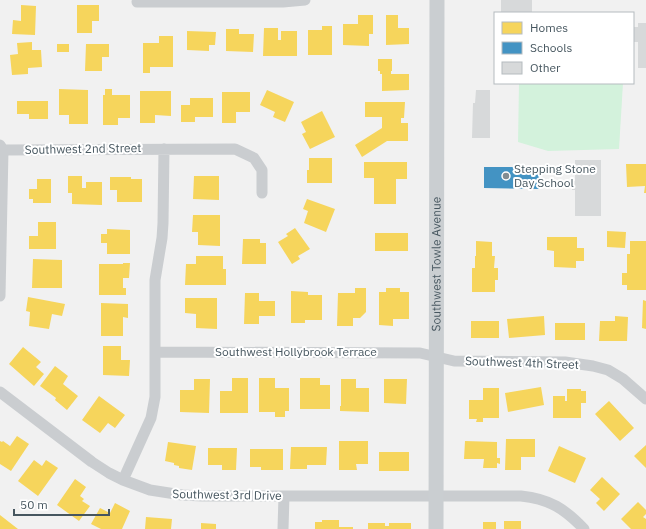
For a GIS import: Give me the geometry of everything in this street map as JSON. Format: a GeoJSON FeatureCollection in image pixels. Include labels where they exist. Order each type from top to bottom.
{"type":"FeatureCollection","features":[{"type":"Feature","properties":{"kind":"street"},"geometry":{"type":"LineString","coordinates":[[137,2],[283,2],[305,0]]}},
{"type":"Feature","properties":{"kind":"street","name":"Southwest Towle Avenue"},"geometry":{"type":"LineString","coordinates":[[436,529],[437,0]]}},
{"type":"Feature","properties":{"kind":"street"},"geometry":{"type":"LineString","coordinates":[[0,296],[1,148]]}},
{"type":"Feature","properties":{"kind":"street","name":"Southwest 2nd Street"},"geometry":{"type":"LineString","coordinates":[[1,148],[235,149],[254,158],[262,170],[262,193]]}},
{"type":"Feature","properties":{"kind":"street"},"geometry":{"type":"LineString","coordinates":[[123,480],[144,435],[153,409],[155,397],[155,280],[162,238],[164,149]]}},
{"type":"Feature","properties":{"kind":"street","name":"Southwest Hollybrook Terrace"},"geometry":{"type":"LineString","coordinates":[[155,352],[420,353],[436,357]]}},
{"type":"Feature","properties":{"kind":"street","name":"Southwest 4th Street"},"geometry":{"type":"LineString","coordinates":[[436,357],[454,361],[565,362],[593,366],[608,370],[623,379],[646,400]]}},
{"type":"Feature","properties":{"kind":"street","name":"Southwest 3rd Drive"},"geometry":{"type":"LineString","coordinates":[[0,392],[92,462],[123,480],[150,490],[182,495],[436,495],[537,497],[552,503],[565,511],[584,529]]}},
{"type":"Feature","properties":{"kind":"street"},"geometry":{"type":"LineString","coordinates":[[283,529],[284,496]]}},
{"type":"Feature","properties":{"kind":"green space"},"geometry":{"type":"Polygon","coordinates":[[[519,84],[623,84],[619,149],[548,151],[518,142],[519,84]]]}},
{"type":"Feature","properties":{"kind":"building: Homes"},"geometry":{"type":"Polygon","coordinates":[[[21,5],[36,6],[35,35],[12,34],[13,20],[21,21],[21,5]]]}},
{"type":"Feature","properties":{"kind":"building: Homes"},"geometry":{"type":"Polygon","coordinates":[[[77,5],[99,5],[99,21],[92,21],[92,33],[77,33],[77,5]]]}},
{"type":"Feature","properties":{"kind":"building: Homes"},"geometry":{"type":"Polygon","coordinates":[[[358,15],[373,15],[373,34],[369,34],[369,46],[343,45],[343,24],[358,24],[358,15]]]}},
{"type":"Feature","properties":{"kind":"building: Homes"},"geometry":{"type":"Polygon","coordinates":[[[386,15],[398,15],[398,28],[409,28],[409,44],[386,45],[386,15]]]}},
{"type":"Feature","properties":{"kind":"building: Homes"},"geometry":{"type":"Polygon","coordinates":[[[322,26],[332,26],[332,55],[308,55],[308,30],[322,30],[322,26]]]}},
{"type":"Feature","properties":{"kind":"building: Homes"},"geometry":{"type":"Polygon","coordinates":[[[264,28],[278,28],[278,40],[281,40],[281,31],[297,31],[297,56],[263,56],[264,28]]]}},
{"type":"Feature","properties":{"kind":"building: Homes"},"geometry":{"type":"Polygon","coordinates":[[[226,29],[239,29],[239,34],[254,34],[253,52],[226,51],[226,29]]]}},
{"type":"Feature","properties":{"kind":"building: Homes"},"geometry":{"type":"Polygon","coordinates":[[[187,31],[216,32],[215,45],[209,45],[209,51],[187,50],[187,31]]]}},
{"type":"Feature","properties":{"kind":"building: Homes"},"geometry":{"type":"Polygon","coordinates":[[[159,36],[173,36],[173,67],[150,67],[150,73],[143,73],[143,43],[159,43],[159,36]]]}},
{"type":"Feature","properties":{"kind":"building: Homes"},"geometry":{"type":"Polygon","coordinates":[[[32,42],[32,50],[41,50],[42,67],[28,68],[28,74],[12,75],[10,55],[18,54],[17,43],[32,42]]]}},
{"type":"Feature","properties":{"kind":"building: Homes"},"geometry":{"type":"Polygon","coordinates":[[[57,44],[69,44],[69,52],[57,52],[57,44]]]}},
{"type":"Feature","properties":{"kind":"building: Homes"},"geometry":{"type":"Polygon","coordinates":[[[86,44],[109,44],[109,57],[102,57],[102,71],[85,71],[86,44]]]}},
{"type":"Feature","properties":{"kind":"building: Homes"},"geometry":{"type":"Polygon","coordinates":[[[378,59],[392,59],[391,74],[409,74],[409,90],[382,91],[382,74],[378,71],[378,59]]]}},
{"type":"Feature","properties":{"kind":"building: Homes"},"geometry":{"type":"Polygon","coordinates":[[[59,89],[88,90],[88,124],[69,124],[69,115],[59,115],[59,89]]]}},
{"type":"Feature","properties":{"kind":"building: Homes"},"geometry":{"type":"Polygon","coordinates":[[[105,89],[112,89],[112,95],[130,95],[130,118],[118,118],[118,125],[103,125],[103,95],[105,95],[105,89]]]}},
{"type":"Feature","properties":{"kind":"building: Homes"},"geometry":{"type":"Polygon","coordinates":[[[267,90],[294,102],[285,122],[273,117],[275,112],[260,105],[267,90]]]}},
{"type":"Feature","properties":{"kind":"building: Homes"},"geometry":{"type":"Polygon","coordinates":[[[140,91],[171,91],[171,116],[155,115],[155,123],[140,123],[140,91]]]}},
{"type":"Feature","properties":{"kind":"building: Homes"},"geometry":{"type":"Polygon","coordinates":[[[222,92],[250,92],[250,112],[236,112],[236,123],[222,123],[222,92]]]}},
{"type":"Feature","properties":{"kind":"building: Homes"},"geometry":{"type":"Polygon","coordinates":[[[190,98],[213,98],[213,117],[195,117],[195,122],[181,122],[181,105],[190,105],[190,98]]]}},
{"type":"Feature","properties":{"kind":"building: Homes"},"geometry":{"type":"Polygon","coordinates":[[[17,101],[48,101],[48,119],[29,119],[29,114],[17,114],[17,101]]]}},
{"type":"Feature","properties":{"kind":"building: Homes"},"geometry":{"type":"Polygon","coordinates":[[[365,102],[405,102],[404,118],[401,118],[401,123],[408,123],[408,141],[387,141],[362,157],[355,145],[382,128],[382,117],[365,117],[365,102]]]}},
{"type":"Feature","properties":{"kind":"building: Homes"},"geometry":{"type":"Polygon","coordinates":[[[322,111],[335,137],[310,149],[302,134],[306,132],[301,122],[322,111]]]}},
{"type":"Feature","properties":{"kind":"building: Homes"},"geometry":{"type":"Polygon","coordinates":[[[309,158],[332,158],[332,183],[307,183],[309,158]]]}},
{"type":"Feature","properties":{"kind":"building: Homes"},"geometry":{"type":"Polygon","coordinates":[[[364,162],[407,162],[407,179],[396,179],[396,204],[374,204],[374,178],[364,178],[364,162]]]}},
{"type":"Feature","properties":{"kind":"building: Homes"},"geometry":{"type":"Polygon","coordinates":[[[626,164],[646,164],[646,193],[644,193],[645,186],[627,187],[626,164]]]}},
{"type":"Feature","properties":{"kind":"building: Homes"},"geometry":{"type":"Polygon","coordinates":[[[68,176],[82,176],[82,188],[86,188],[86,182],[102,182],[102,205],[72,204],[72,193],[68,193],[68,176]]]}},
{"type":"Feature","properties":{"kind":"building: Homes"},"geometry":{"type":"Polygon","coordinates":[[[194,176],[219,176],[219,200],[193,199],[194,176]]]}},
{"type":"Feature","properties":{"kind":"building: Homes"},"geometry":{"type":"Polygon","coordinates":[[[110,177],[131,177],[131,179],[142,179],[142,202],[117,202],[117,190],[110,190],[110,177]]]}},
{"type":"Feature","properties":{"kind":"building: Homes"},"geometry":{"type":"Polygon","coordinates":[[[37,179],[51,179],[51,203],[33,203],[33,199],[29,199],[29,189],[37,189],[37,179]]]}},
{"type":"Feature","properties":{"kind":"building: Homes"},"geometry":{"type":"Polygon","coordinates":[[[307,199],[335,209],[326,232],[304,223],[308,211],[303,209],[307,199]]]}},
{"type":"Feature","properties":{"kind":"building: Homes"},"geometry":{"type":"Polygon","coordinates":[[[193,215],[220,215],[220,246],[198,245],[198,232],[192,232],[193,215]]]}},
{"type":"Feature","properties":{"kind":"building: Homes"},"geometry":{"type":"Polygon","coordinates":[[[38,222],[56,222],[56,249],[29,249],[29,236],[38,236],[38,222]]]}},
{"type":"Feature","properties":{"kind":"building: Homes"},"geometry":{"type":"Polygon","coordinates":[[[295,228],[310,249],[298,256],[300,259],[292,264],[278,242],[288,236],[286,234],[295,228]]]}},
{"type":"Feature","properties":{"kind":"building: Homes"},"geometry":{"type":"Polygon","coordinates":[[[107,229],[130,230],[130,254],[107,254],[107,243],[101,243],[101,234],[107,234],[107,229]]]}},
{"type":"Feature","properties":{"kind":"building: Homes"},"geometry":{"type":"Polygon","coordinates":[[[607,231],[626,232],[625,248],[607,247],[607,231]]]}},
{"type":"Feature","properties":{"kind":"building: Homes"},"geometry":{"type":"Polygon","coordinates":[[[375,233],[408,233],[408,251],[375,251],[375,233]]]}},
{"type":"Feature","properties":{"kind":"building: Homes"},"geometry":{"type":"Polygon","coordinates":[[[547,237],[577,237],[577,248],[584,248],[584,261],[576,261],[576,268],[554,267],[554,251],[547,250],[547,237]]]}},
{"type":"Feature","properties":{"kind":"building: Homes"},"geometry":{"type":"Polygon","coordinates":[[[243,239],[260,239],[260,243],[266,243],[266,264],[242,264],[243,239]]]}},
{"type":"Feature","properties":{"kind":"building: Homes"},"geometry":{"type":"Polygon","coordinates":[[[476,241],[492,242],[492,256],[495,256],[494,268],[498,268],[498,280],[495,280],[495,292],[472,292],[472,268],[475,268],[476,241]]]}},
{"type":"Feature","properties":{"kind":"building: Homes"},"geometry":{"type":"Polygon","coordinates":[[[630,241],[646,241],[646,290],[627,290],[627,285],[622,285],[622,273],[627,273],[627,254],[630,254],[630,241]]]}},
{"type":"Feature","properties":{"kind":"building: Homes"},"geometry":{"type":"Polygon","coordinates":[[[196,256],[223,256],[223,269],[226,269],[226,285],[185,285],[186,264],[196,264],[196,256]]]}},
{"type":"Feature","properties":{"kind":"building: Homes"},"geometry":{"type":"Polygon","coordinates":[[[33,259],[62,260],[62,288],[32,288],[33,259]]]}},
{"type":"Feature","properties":{"kind":"building: Homes"},"geometry":{"type":"Polygon","coordinates":[[[130,263],[129,278],[123,278],[123,288],[126,288],[126,295],[99,295],[99,264],[130,263]]]}},
{"type":"Feature","properties":{"kind":"building: Homes"},"geometry":{"type":"Polygon","coordinates":[[[355,288],[366,288],[366,312],[360,318],[353,318],[353,326],[337,326],[338,293],[355,293],[355,288]]]}},
{"type":"Feature","properties":{"kind":"building: Homes"},"geometry":{"type":"Polygon","coordinates":[[[386,288],[400,288],[400,292],[409,292],[409,319],[393,319],[393,326],[379,325],[379,292],[386,292],[386,288]]]}},
{"type":"Feature","properties":{"kind":"building: Homes"},"geometry":{"type":"Polygon","coordinates":[[[291,291],[308,292],[308,295],[322,295],[322,320],[305,320],[305,323],[291,323],[291,291]]]}},
{"type":"Feature","properties":{"kind":"building: Homes"},"geometry":{"type":"Polygon","coordinates":[[[245,293],[259,293],[259,301],[275,301],[275,316],[259,316],[259,324],[244,324],[245,293]]]}},
{"type":"Feature","properties":{"kind":"building: Homes"},"geometry":{"type":"Polygon","coordinates":[[[28,297],[65,304],[62,316],[52,314],[49,329],[29,326],[30,312],[26,311],[28,297]]]}},
{"type":"Feature","properties":{"kind":"building: Homes"},"geometry":{"type":"Polygon","coordinates":[[[185,298],[217,298],[217,329],[196,328],[196,314],[185,313],[185,298]]]}},
{"type":"Feature","properties":{"kind":"building: Homes"},"geometry":{"type":"Polygon","coordinates":[[[643,300],[646,301],[646,329],[642,328],[643,300]]]}},
{"type":"Feature","properties":{"kind":"building: Homes"},"geometry":{"type":"Polygon","coordinates":[[[101,303],[128,304],[128,318],[123,317],[123,336],[101,336],[101,303]]]}},
{"type":"Feature","properties":{"kind":"building: Homes"},"geometry":{"type":"Polygon","coordinates":[[[544,316],[545,335],[509,338],[507,319],[544,316]]]}},
{"type":"Feature","properties":{"kind":"building: Homes"},"geometry":{"type":"Polygon","coordinates":[[[615,316],[628,317],[627,341],[599,341],[600,321],[615,321],[615,316]]]}},
{"type":"Feature","properties":{"kind":"building: Homes"},"geometry":{"type":"Polygon","coordinates":[[[471,321],[499,321],[499,338],[471,338],[471,321]]]}},
{"type":"Feature","properties":{"kind":"building: Homes"},"geometry":{"type":"Polygon","coordinates":[[[555,323],[585,323],[585,340],[555,340],[555,323]]]}},
{"type":"Feature","properties":{"kind":"building: Homes"},"geometry":{"type":"Polygon","coordinates":[[[103,346],[121,346],[121,360],[130,360],[129,376],[103,375],[103,346]]]}},
{"type":"Feature","properties":{"kind":"building: Homes"},"geometry":{"type":"Polygon","coordinates":[[[23,347],[41,362],[36,367],[44,374],[34,386],[9,364],[23,347]]]}},
{"type":"Feature","properties":{"kind":"building: Homes"},"geometry":{"type":"Polygon","coordinates":[[[55,366],[68,376],[63,384],[78,396],[67,410],[55,400],[56,398],[40,386],[55,366]]]}},
{"type":"Feature","properties":{"kind":"building: Homes"},"geometry":{"type":"Polygon","coordinates":[[[232,378],[248,378],[248,413],[220,413],[220,391],[232,391],[232,378]]]}},
{"type":"Feature","properties":{"kind":"building: Homes"},"geometry":{"type":"Polygon","coordinates":[[[259,378],[275,378],[275,388],[289,388],[289,411],[285,411],[285,417],[275,417],[275,412],[259,412],[259,378]]]}},
{"type":"Feature","properties":{"kind":"building: Homes"},"geometry":{"type":"Polygon","coordinates":[[[300,378],[320,378],[320,385],[330,385],[330,409],[300,409],[300,378]]]}},
{"type":"Feature","properties":{"kind":"building: Homes"},"geometry":{"type":"Polygon","coordinates":[[[194,379],[210,379],[209,413],[180,412],[180,390],[194,390],[194,379]]]}},
{"type":"Feature","properties":{"kind":"building: Homes"},"geometry":{"type":"Polygon","coordinates":[[[341,379],[356,379],[356,388],[369,388],[369,412],[340,411],[341,379]]]}},
{"type":"Feature","properties":{"kind":"building: Homes"},"geometry":{"type":"Polygon","coordinates":[[[384,379],[407,379],[406,404],[384,403],[384,379]]]}},
{"type":"Feature","properties":{"kind":"building: Homes"},"geometry":{"type":"Polygon","coordinates":[[[541,387],[544,405],[508,412],[505,393],[541,387]]]}},
{"type":"Feature","properties":{"kind":"building: Homes"},"geometry":{"type":"Polygon","coordinates":[[[483,388],[499,388],[499,418],[483,418],[483,422],[476,422],[477,419],[469,419],[469,400],[483,400],[483,388]]]}},
{"type":"Feature","properties":{"kind":"building: Homes"},"geometry":{"type":"Polygon","coordinates":[[[567,389],[581,389],[581,391],[586,391],[586,403],[581,403],[581,418],[553,418],[553,396],[565,396],[565,401],[567,401],[567,389]]]}},
{"type":"Feature","properties":{"kind":"building: Homes"},"geometry":{"type":"Polygon","coordinates":[[[99,396],[125,415],[115,428],[108,423],[100,433],[82,420],[99,396]]]}},
{"type":"Feature","properties":{"kind":"building: Homes"},"geometry":{"type":"Polygon","coordinates":[[[609,401],[634,428],[620,441],[595,414],[609,401]]]}},
{"type":"Feature","properties":{"kind":"building: Homes"},"geometry":{"type":"Polygon","coordinates":[[[17,436],[29,444],[11,471],[0,464],[0,441],[3,441],[10,446],[17,436]]]}},
{"type":"Feature","properties":{"kind":"building: Homes"},"geometry":{"type":"Polygon","coordinates":[[[506,439],[535,439],[535,457],[521,457],[521,470],[505,470],[506,439]]]}},
{"type":"Feature","properties":{"kind":"building: Homes"},"geometry":{"type":"Polygon","coordinates":[[[339,441],[368,441],[368,464],[356,464],[357,470],[339,470],[339,441]]]}},
{"type":"Feature","properties":{"kind":"building: Homes"},"geometry":{"type":"Polygon","coordinates":[[[465,441],[497,442],[497,458],[500,458],[500,464],[497,463],[497,468],[483,468],[484,459],[464,459],[465,441]]]}},
{"type":"Feature","properties":{"kind":"building: Homes"},"geometry":{"type":"Polygon","coordinates":[[[168,442],[196,446],[192,470],[179,468],[179,466],[174,465],[174,463],[165,461],[168,442]]]}},
{"type":"Feature","properties":{"kind":"building: Homes"},"geometry":{"type":"Polygon","coordinates":[[[646,445],[646,468],[634,456],[646,445]]]}},
{"type":"Feature","properties":{"kind":"building: Homes"},"geometry":{"type":"Polygon","coordinates":[[[559,446],[586,458],[575,483],[548,471],[559,446]]]}},
{"type":"Feature","properties":{"kind":"building: Homes"},"geometry":{"type":"Polygon","coordinates":[[[291,447],[327,447],[326,465],[307,465],[307,469],[290,469],[291,447]]]}},
{"type":"Feature","properties":{"kind":"building: Homes"},"geometry":{"type":"Polygon","coordinates":[[[208,448],[237,448],[236,470],[222,470],[222,465],[208,465],[208,448]]]}},
{"type":"Feature","properties":{"kind":"building: Homes"},"geometry":{"type":"Polygon","coordinates":[[[250,449],[283,449],[283,470],[261,470],[261,467],[250,467],[250,449]]]}},
{"type":"Feature","properties":{"kind":"building: Homes"},"geometry":{"type":"Polygon","coordinates":[[[379,452],[409,452],[409,471],[379,471],[379,452]]]}},
{"type":"Feature","properties":{"kind":"building: Homes"},"geometry":{"type":"Polygon","coordinates":[[[34,460],[42,466],[46,460],[58,468],[38,496],[18,481],[34,460]]]}},
{"type":"Feature","properties":{"kind":"building: Homes"},"geometry":{"type":"Polygon","coordinates":[[[602,477],[620,494],[604,511],[596,503],[600,499],[590,490],[602,477]]]}},
{"type":"Feature","properties":{"kind":"building: Homes"},"geometry":{"type":"Polygon","coordinates":[[[75,479],[86,487],[80,496],[84,499],[82,501],[90,506],[79,521],[57,505],[75,479]]]}},
{"type":"Feature","properties":{"kind":"building: Homes"},"geometry":{"type":"Polygon","coordinates":[[[638,502],[646,510],[646,514],[643,517],[646,519],[646,529],[631,529],[621,519],[638,502]]]}},
{"type":"Feature","properties":{"kind":"building: Homes"},"geometry":{"type":"Polygon","coordinates":[[[115,503],[130,511],[122,529],[101,529],[91,524],[100,508],[110,513],[115,503]]]}},
{"type":"Feature","properties":{"kind":"building: Homes"},"geometry":{"type":"Polygon","coordinates":[[[0,515],[18,529],[0,529],[0,515]]]}},
{"type":"Feature","properties":{"kind":"building: Homes"},"geometry":{"type":"Polygon","coordinates":[[[146,517],[172,519],[171,529],[145,529],[146,517]]]}},
{"type":"Feature","properties":{"kind":"building: Homes"},"geometry":{"type":"Polygon","coordinates":[[[322,520],[339,520],[339,527],[353,527],[353,529],[315,529],[315,522],[322,522],[322,520]]]}},
{"type":"Feature","properties":{"kind":"building: Homes"},"geometry":{"type":"Polygon","coordinates":[[[504,521],[521,521],[521,529],[504,529],[504,521]]]}},
{"type":"Feature","properties":{"kind":"building: Homes"},"geometry":{"type":"Polygon","coordinates":[[[483,522],[496,522],[496,529],[483,529],[483,522]]]}},
{"type":"Feature","properties":{"kind":"building: Homes"},"geometry":{"type":"Polygon","coordinates":[[[201,523],[216,524],[216,529],[201,529],[201,523]]]}},
{"type":"Feature","properties":{"kind":"building: Homes"},"geometry":{"type":"Polygon","coordinates":[[[368,523],[385,523],[385,526],[389,526],[389,523],[411,523],[411,529],[368,529],[368,523]]]}},
{"type":"Feature","properties":{"kind":"building: Schools"},"geometry":{"type":"Polygon","coordinates":[[[484,167],[539,167],[539,189],[484,188],[484,167]]]}},
{"type":"Feature","properties":{"kind":"building: Other"},"geometry":{"type":"Polygon","coordinates":[[[501,0],[532,0],[532,12],[501,12],[501,0]]]}},
{"type":"Feature","properties":{"kind":"building: Other"},"geometry":{"type":"Polygon","coordinates":[[[638,23],[646,23],[646,68],[638,68],[638,42],[634,42],[634,27],[638,27],[638,23]]]}},
{"type":"Feature","properties":{"kind":"building: Other"},"geometry":{"type":"Polygon","coordinates":[[[476,90],[490,90],[490,138],[472,138],[473,103],[475,103],[476,90]]]}},
{"type":"Feature","properties":{"kind":"building: Other"},"geometry":{"type":"Polygon","coordinates":[[[575,160],[601,160],[601,216],[575,216],[575,190],[572,190],[572,181],[575,181],[575,160]]]}},
{"type":"Feature","properties":{"kind":"place","name":"Stepping Stone Day School"},"geometry":{"type":"Point","coordinates":[506,176]}}]}
